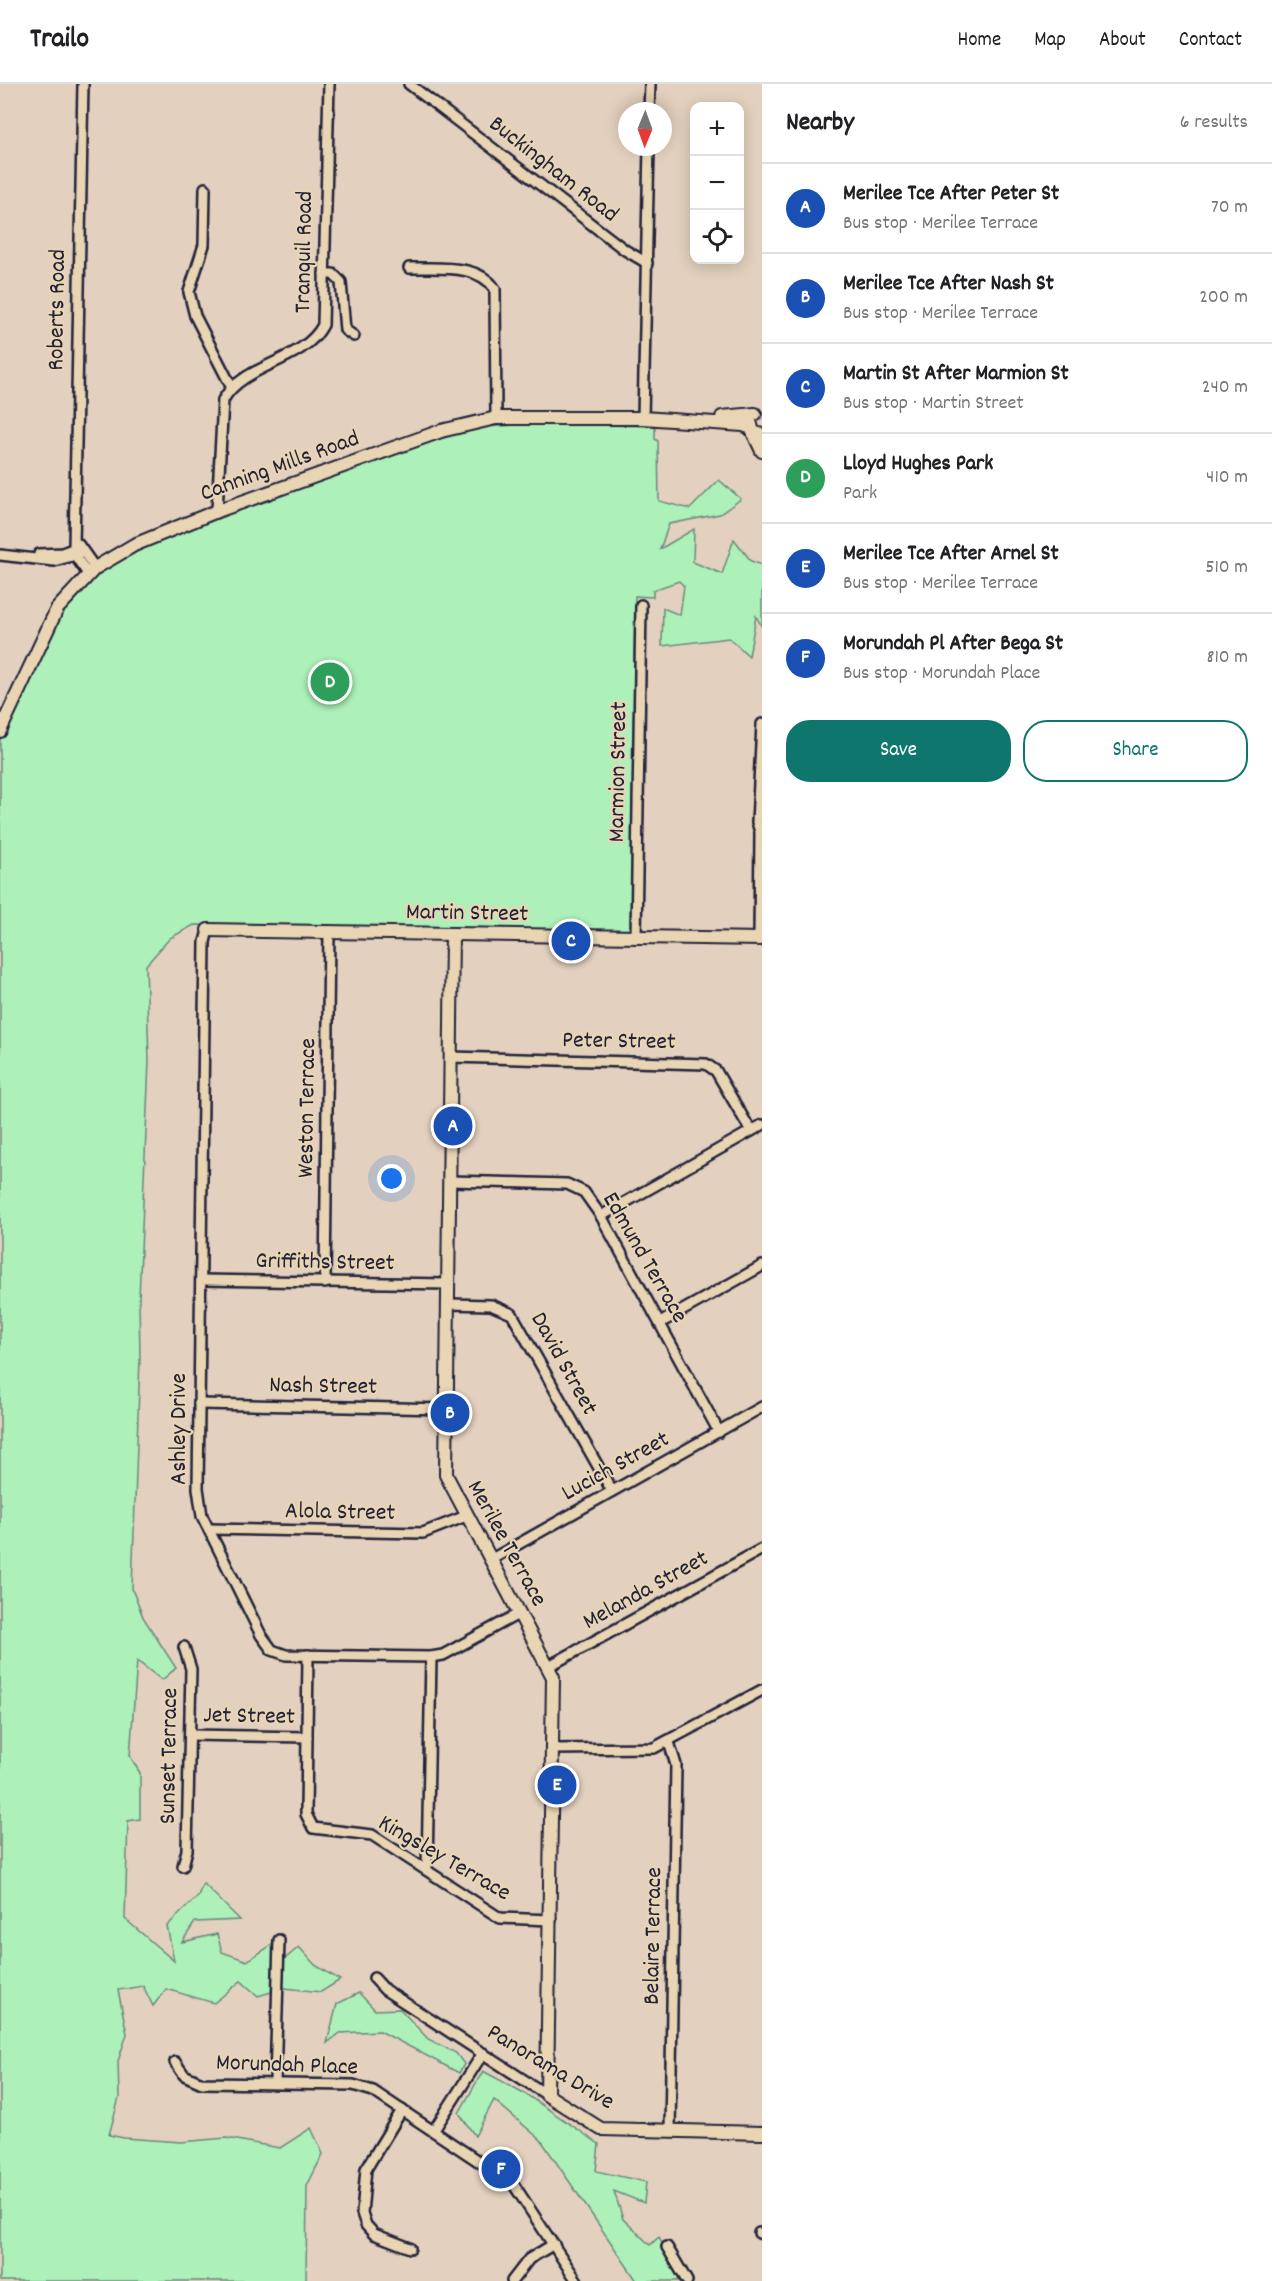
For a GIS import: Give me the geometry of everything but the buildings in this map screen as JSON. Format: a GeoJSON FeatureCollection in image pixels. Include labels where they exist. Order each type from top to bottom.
{"type":"FeatureCollection","features":[{"type":"Feature","properties":{"kind":"street","name":"Roberts Road"},"geometry":{"type":"LineString","coordinates":[[83,84],[76,550],[92,571]]}},
{"type":"Feature","properties":{"kind":"street","name":"Tranquil Road"},"geometry":{"type":"LineString","coordinates":[[231,386],[312,341],[325,316],[329,84]]}},
{"type":"Feature","properties":{"kind":"street","name":"Buckingham Road"},"geometry":{"type":"LineString","coordinates":[[409,84],[616,243],[647,263]]}},
{"type":"Feature","properties":{"kind":"street"},"geometry":{"type":"LineString","coordinates":[[650,84],[650,102]]}},
{"type":"Feature","properties":{"kind":"street"},"geometry":{"type":"LineString","coordinates":[[643,418],[649,156]]}},
{"type":"Feature","properties":{"kind":"street"},"geometry":{"type":"LineString","coordinates":[[205,188],[204,245],[189,292],[195,316],[231,386],[224,400],[218,512]]}},
{"type":"Feature","properties":{"kind":"street"},"geometry":{"type":"LineString","coordinates":[[409,268],[471,272],[486,278],[495,289],[496,418]]}},
{"type":"Feature","properties":{"kind":"street"},"geometry":{"type":"LineString","coordinates":[[324,274],[333,274],[341,282],[345,330],[354,336]]}},
{"type":"Feature","properties":{"kind":"street"},"geometry":{"type":"LineString","coordinates":[[758,413],[750,420],[762,451]]}},
{"type":"Feature","properties":{"kind":"street","name":"Canning Mills Road"},"geometry":{"type":"LineString","coordinates":[[676,419],[758,413]]}},
{"type":"Feature","properties":{"kind":"street","name":"Canning Mills Road"},"geometry":{"type":"LineString","coordinates":[[0,732],[57,609],[92,571],[134,545],[441,431],[496,418],[676,419],[743,425],[755,432]]}},
{"type":"Feature","properties":{"kind":"street"},"geometry":{"type":"LineString","coordinates":[[0,555],[54,561],[76,550]]}},
{"type":"Feature","properties":{"kind":"street","name":"Marmion Street"},"geometry":{"type":"LineString","coordinates":[[636,938],[641,605]]}},
{"type":"Feature","properties":{"kind":"street"},"geometry":{"type":"LineString","coordinates":[[760,939],[760,832],[757,822],[762,724]]}},
{"type":"Feature","properties":{"kind":"street","name":"Martin Street"},"geometry":{"type":"LineString","coordinates":[[208,930],[760,939]]}},
{"type":"Feature","properties":{"kind":"street","name":"Ashley Drive"},"geometry":{"type":"LineString","coordinates":[[208,930],[198,1488],[202,1516],[268,1646],[286,1655],[431,1657],[442,1655],[520,1613]]}},
{"type":"Feature","properties":{"kind":"street","name":"Weston Terrace"},"geometry":{"type":"LineString","coordinates":[[325,1283],[329,933]]}},
{"type":"Feature","properties":{"kind":"street","name":"Merilee Terrace"},"geometry":{"type":"LineString","coordinates":[[452,934],[446,1475],[466,1516],[549,1666],[554,1681],[547,2095]]}},
{"type":"Feature","properties":{"kind":"street","name":"Peter Street"},"geometry":{"type":"LineString","coordinates":[[450,1057],[706,1064],[716,1071],[750,1131]]}},
{"type":"Feature","properties":{"kind":"street"},"geometry":{"type":"LineString","coordinates":[[601,1216],[762,1125]]}},
{"type":"Feature","properties":{"kind":"street","name":"Edmund Terrace"},"geometry":{"type":"LineString","coordinates":[[450,1181],[567,1184],[584,1192],[601,1216],[719,1432]]}},
{"type":"Feature","properties":{"kind":"street"},"geometry":{"type":"LineString","coordinates":[[660,1323],[762,1266]]}},
{"type":"Feature","properties":{"kind":"street","name":"Griffiths Street"},"geometry":{"type":"LineString","coordinates":[[202,1280],[448,1284]]}},
{"type":"Feature","properties":{"kind":"street","name":"David Street"},"geometry":{"type":"LineString","coordinates":[[448,1304],[491,1305],[512,1314],[612,1491]]}},
{"type":"Feature","properties":{"kind":"street","name":"Nash Street"},"geometry":{"type":"LineString","coordinates":[[199,1404],[446,1409]]}},
{"type":"Feature","properties":{"kind":"street","name":"Lucich Street"},"geometry":{"type":"LineString","coordinates":[[490,1560],[762,1407]]}},
{"type":"Feature","properties":{"kind":"street","name":"Alola Street"},"geometry":{"type":"LineString","coordinates":[[208,1529],[423,1533],[466,1516]]}},
{"type":"Feature","properties":{"kind":"street","name":"Melanda Street"},"geometry":{"type":"LineString","coordinates":[[549,1666],[762,1549]]}},
{"type":"Feature","properties":{"kind":"street","name":"Sunset Terrace"},"geometry":{"type":"LineString","coordinates":[[183,1866],[187,1850],[190,1735],[190,1669],[184,1647]]}},
{"type":"Feature","properties":{"kind":"street","name":"Kingsley Terrace"},"geometry":{"type":"LineString","coordinates":[[308,1655],[306,1814],[313,1828],[372,1835],[500,1918],[551,1920]]}},
{"type":"Feature","properties":{"kind":"street"},"geometry":{"type":"LineString","coordinates":[[428,1870],[431,1657]]}},
{"type":"Feature","properties":{"kind":"street"},"geometry":{"type":"LineString","coordinates":[[554,1749],[637,1750],[654,1748],[669,1742],[762,1690]]}},
{"type":"Feature","properties":{"kind":"street","name":"Jet Street"},"geometry":{"type":"LineString","coordinates":[[190,1735],[307,1737]]}},
{"type":"Feature","properties":{"kind":"street","name":"Belaire Terrace"},"geometry":{"type":"LineString","coordinates":[[669,1742],[676,1765],[670,2131]]}},
{"type":"Feature","properties":{"kind":"street"},"geometry":{"type":"LineString","coordinates":[[275,2083],[279,1940]]}},
{"type":"Feature","properties":{"kind":"street","name":"Panorama Drive"},"geometry":{"type":"LineString","coordinates":[[374,1978],[385,1990],[601,2129],[762,2133]]}},
{"type":"Feature","properties":{"kind":"street"},"geometry":{"type":"LineString","coordinates":[[434,2130],[483,2054]]}},
{"type":"Feature","properties":{"kind":"street","name":"Morundah Place"},"geometry":{"type":"LineString","coordinates":[[175,2062],[184,2075],[202,2083],[361,2086],[434,2130],[514,2185],[577,2281]]}},
{"type":"Feature","properties":{"kind":"street"},"geometry":{"type":"LineString","coordinates":[[402,2110],[366,2169],[362,2213],[366,2225],[374,2234],[410,2248]]}},
{"type":"Feature","properties":{"kind":"street"},"geometry":{"type":"LineString","coordinates":[[512,2281],[529,2259],[554,2244]]}},
{"type":"Feature","properties":{"kind":"street"},"geometry":{"type":"LineString","coordinates":[[667,2247],[687,2281]]}},
{"type":"Feature","properties":{"kind":"green space"},"geometry":{"type":"Polygon","coordinates":[[[531,424],[655,426],[655,439],[658,441],[659,501],[690,509],[719,480],[741,499],[720,514],[669,524],[660,549],[694,529],[693,562],[722,574],[734,539],[751,561],[762,565],[762,627],[756,616],[749,656],[729,638],[662,646],[663,608],[680,615],[684,586],[679,581],[653,590],[653,597],[635,596],[631,927],[624,932],[194,925],[170,938],[146,965],[149,1061],[139,1298],[140,1358],[132,1589],[143,1617],[176,1668],[162,1680],[137,1661],[130,1756],[140,1773],[140,1819],[128,1821],[125,1919],[174,1961],[167,1926],[198,1896],[203,1883],[240,1920],[195,1922],[182,1942],[217,1934],[222,1952],[247,1961],[273,1944],[274,1968],[299,1947],[315,1965],[340,1980],[321,1992],[285,1988],[258,1996],[241,1981],[214,2003],[166,1989],[153,2006],[143,1986],[118,1990],[127,2034],[118,2061],[119,2098],[109,2135],[181,2142],[226,2138],[280,2148],[311,2128],[323,2154],[307,2186],[306,2281],[0,2281],[0,740],[40,649],[70,598],[104,570],[142,549],[183,531],[457,433],[485,427],[531,424]]]}},
{"type":"Feature","properties":{"kind":"green space"},"geometry":{"type":"Polygon","coordinates":[[[359,1993],[375,2010],[400,2009],[428,2039],[456,2053],[464,2064],[459,2073],[380,2031],[340,2033],[327,2043],[337,2004],[359,1993]]]}},
{"type":"Feature","properties":{"kind":"green space"},"geometry":{"type":"Polygon","coordinates":[[[483,2071],[524,2093],[599,2144],[596,2171],[646,2182],[644,2203],[614,2191],[623,2219],[650,2245],[659,2237],[682,2281],[637,2281],[541,2140],[494,2100],[475,2136],[459,2113],[483,2071]]]}},
{"type":"Feature","properties":{"kind":"place","name":"Lloyd Hughes Park"},"geometry":{"type":"Point","coordinates":[330,682]}},
{"type":"Feature","properties":{"kind":"place","name":"Martin St After Marmion St"},"geometry":{"type":"Point","coordinates":[571,941]}},
{"type":"Feature","properties":{"kind":"place","name":"Merilee Tce After Peter St"},"geometry":{"type":"Point","coordinates":[453,1126]}},
{"type":"Feature","properties":{"kind":"place","name":"Merilee Tce After Nash St"},"geometry":{"type":"Point","coordinates":[450,1413]}},
{"type":"Feature","properties":{"kind":"place","name":"Merilee Tce After Arnel St"},"geometry":{"type":"Point","coordinates":[557,1785]}},
{"type":"Feature","properties":{"kind":"place","name":"Morundah Pl After Bega St"},"geometry":{"type":"Point","coordinates":[501,2169]}}]}
